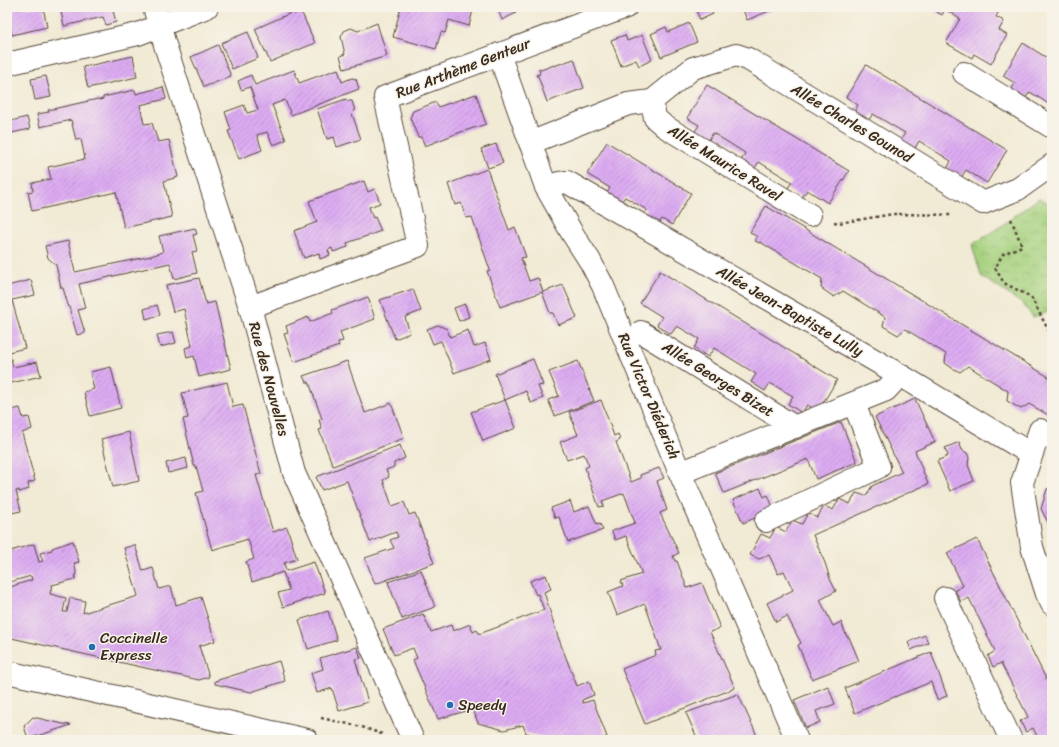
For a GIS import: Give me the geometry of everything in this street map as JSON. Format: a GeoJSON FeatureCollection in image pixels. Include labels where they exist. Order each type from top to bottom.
{"type":"FeatureCollection","features":[{"type":"Feature","properties":{"kind":"street"},"geometry":{"type":"LineString","coordinates":[[7,64],[138,34],[157,17],[207,7]]}},
{"type":"Feature","properties":{"kind":"street","name":"Rue Arthème Genteur"},"geometry":{"type":"LineString","coordinates":[[250,307],[418,246],[385,97],[626,7]]}},
{"type":"Feature","properties":{"kind":"street","name":"Rue des Nouvelles"},"geometry":{"type":"LineString","coordinates":[[157,17],[250,307],[294,473],[413,740]]}},
{"type":"Feature","properties":{"kind":"street","name":"Rue Victor Diéderich"},"geometry":{"type":"LineString","coordinates":[[499,54],[546,187],[568,227],[590,260],[603,286],[680,473],[797,740]]}},
{"type":"Feature","properties":{"kind":"street","name":"Allée Charles Gounod"},"geometry":{"type":"LineString","coordinates":[[652,101],[693,68],[736,56],[748,59],[983,203],[1018,189],[1052,165]]}},
{"type":"Feature","properties":{"kind":"street"},"geometry":{"type":"LineString","coordinates":[[964,73],[1052,127]]}},
{"type":"Feature","properties":{"kind":"street"},"geometry":{"type":"LineString","coordinates":[[530,143],[628,104],[652,101]]}},
{"type":"Feature","properties":{"kind":"street","name":"Allée Maurice Ravel"},"geometry":{"type":"LineString","coordinates":[[652,101],[656,118],[664,126],[810,216]]}},
{"type":"Feature","properties":{"kind":"street","name":"Allée Jean-Baptiste Lully"},"geometry":{"type":"LineString","coordinates":[[546,187],[567,182],[900,375],[1031,454]]}},
{"type":"Feature","properties":{"kind":"street","name":"Allée Georges Bizet"},"geometry":{"type":"LineString","coordinates":[[641,332],[794,427]]}},
{"type":"Feature","properties":{"kind":"street"},"geometry":{"type":"LineString","coordinates":[[680,473],[886,390],[900,375]]}},
{"type":"Feature","properties":{"kind":"street"},"geometry":{"type":"LineString","coordinates":[[766,521],[879,467],[854,404]]}},
{"type":"Feature","properties":{"kind":"street"},"geometry":{"type":"LineString","coordinates":[[1052,438],[1040,430],[1022,483],[1032,547],[1047,594],[1052,604]]}},
{"type":"Feature","properties":{"kind":"street"},"geometry":{"type":"LineString","coordinates":[[945,598],[1011,740]]}},
{"type":"Feature","properties":{"kind":"street"},"geometry":{"type":"LineString","coordinates":[[7,672],[307,740]]}},
{"type":"Feature","properties":{"kind":"path"},"geometry":{"type":"LineString","coordinates":[[1000,196],[1022,246],[1003,254],[995,268],[1004,283],[1031,297],[1052,337]]}},
{"type":"Feature","properties":{"kind":"path"},"geometry":{"type":"LineString","coordinates":[[810,216],[839,223],[893,214],[960,215]]}},
{"type":"Feature","properties":{"kind":"path"},"geometry":{"type":"LineString","coordinates":[[366,728],[383,734]]}},
{"type":"Feature","properties":{"kind":"green space"},"geometry":{"type":"Polygon","coordinates":[[[1039,198],[1052,205],[1052,311],[1033,317],[1023,304],[981,276],[972,245],[1039,198]]]}},
{"type":"Feature","properties":{"kind":"building"},"geometry":{"type":"Polygon","coordinates":[[[7,7],[43,7],[47,27],[12,35],[7,14],[7,7]]]}},
{"type":"Feature","properties":{"kind":"building"},"geometry":{"type":"Polygon","coordinates":[[[60,7],[112,7],[116,22],[106,25],[103,17],[64,26],[60,7]]]}},
{"type":"Feature","properties":{"kind":"building"},"geometry":{"type":"Polygon","coordinates":[[[401,7],[472,7],[473,10],[469,26],[449,20],[445,33],[441,32],[436,49],[393,37],[401,7]]]}},
{"type":"Feature","properties":{"kind":"building"},"geometry":{"type":"Polygon","coordinates":[[[497,7],[518,7],[514,9],[516,13],[502,20],[497,7]]]}},
{"type":"Feature","properties":{"kind":"building"},"geometry":{"type":"Polygon","coordinates":[[[695,7],[710,7],[713,14],[700,20],[695,7]]]}},
{"type":"Feature","properties":{"kind":"building"},"geometry":{"type":"Polygon","coordinates":[[[742,7],[779,7],[747,20],[742,7]]]}},
{"type":"Feature","properties":{"kind":"building"},"geometry":{"type":"Polygon","coordinates":[[[929,7],[1001,7],[996,17],[1004,21],[999,30],[1007,35],[991,64],[974,54],[972,58],[946,43],[960,19],[945,9],[942,15],[929,7]]]}},
{"type":"Feature","properties":{"kind":"building"},"geometry":{"type":"Polygon","coordinates":[[[301,11],[315,43],[270,62],[255,29],[293,12],[294,14],[301,11]]]}},
{"type":"Feature","properties":{"kind":"building"},"geometry":{"type":"Polygon","coordinates":[[[377,23],[387,56],[344,69],[340,56],[345,54],[341,37],[344,31],[351,28],[358,31],[377,23]]]}},
{"type":"Feature","properties":{"kind":"building"},"geometry":{"type":"Polygon","coordinates":[[[689,23],[697,42],[661,57],[651,34],[666,27],[668,32],[689,23]]]}},
{"type":"Feature","properties":{"kind":"building"},"geometry":{"type":"Polygon","coordinates":[[[248,32],[258,58],[232,69],[221,43],[248,32]]]}},
{"type":"Feature","properties":{"kind":"building"},"geometry":{"type":"Polygon","coordinates":[[[625,35],[627,41],[642,35],[652,60],[639,66],[636,60],[621,66],[611,40],[625,35]]]}},
{"type":"Feature","properties":{"kind":"building"},"geometry":{"type":"Polygon","coordinates":[[[1023,43],[1052,61],[1052,106],[1030,92],[1024,100],[1010,92],[1015,83],[1003,76],[1023,43]]]}},
{"type":"Feature","properties":{"kind":"building"},"geometry":{"type":"Polygon","coordinates":[[[218,45],[231,76],[204,87],[191,57],[218,45]]]}},
{"type":"Feature","properties":{"kind":"building"},"geometry":{"type":"Polygon","coordinates":[[[133,56],[137,77],[88,88],[83,67],[133,56]]]}},
{"type":"Feature","properties":{"kind":"building"},"geometry":{"type":"Polygon","coordinates":[[[574,59],[584,88],[547,102],[538,76],[536,76],[537,74],[539,75],[539,69],[541,70],[574,59]]]}},
{"type":"Feature","properties":{"kind":"building"},"geometry":{"type":"Polygon","coordinates":[[[866,65],[1007,150],[987,183],[966,170],[961,178],[947,169],[951,161],[919,141],[914,150],[900,141],[905,133],[873,114],[868,121],[854,113],[858,105],[846,97],[866,65]]]}},
{"type":"Feature","properties":{"kind":"building"},"geometry":{"type":"Polygon","coordinates":[[[338,69],[342,82],[352,78],[356,79],[359,89],[291,115],[285,100],[272,105],[286,140],[273,145],[267,132],[257,135],[262,150],[239,159],[228,131],[231,130],[225,112],[244,105],[247,113],[258,110],[250,87],[241,90],[238,81],[251,75],[255,85],[294,70],[299,83],[338,69]]]}},
{"type":"Feature","properties":{"kind":"building"},"geometry":{"type":"Polygon","coordinates":[[[46,76],[51,97],[35,100],[31,79],[46,76]]]}},
{"type":"Feature","properties":{"kind":"building"},"geometry":{"type":"Polygon","coordinates":[[[707,85],[849,171],[828,203],[807,190],[802,198],[787,189],[792,182],[759,162],[754,169],[741,161],[745,153],[713,133],[708,141],[694,133],[699,125],[687,118],[707,85]]]}},
{"type":"Feature","properties":{"kind":"building"},"geometry":{"type":"Polygon","coordinates":[[[163,87],[166,99],[140,105],[144,124],[152,123],[158,142],[169,140],[178,177],[164,181],[172,217],[124,228],[116,192],[32,211],[28,192],[33,191],[32,183],[51,179],[48,167],[85,159],[81,139],[76,140],[71,120],[40,127],[37,114],[49,112],[48,110],[99,100],[103,99],[103,97],[135,90],[136,94],[163,87]]]}},
{"type":"Feature","properties":{"kind":"building"},"geometry":{"type":"Polygon","coordinates":[[[476,94],[486,124],[425,146],[421,137],[418,137],[410,118],[413,111],[436,102],[438,107],[476,94]]]}},
{"type":"Feature","properties":{"kind":"building"},"geometry":{"type":"Polygon","coordinates":[[[346,99],[347,101],[352,101],[355,111],[352,114],[361,139],[337,147],[334,137],[327,139],[317,109],[346,99]]]}},
{"type":"Feature","properties":{"kind":"building"},"geometry":{"type":"Polygon","coordinates":[[[27,117],[30,129],[7,134],[7,122],[27,117]]]}},
{"type":"Feature","properties":{"kind":"building"},"geometry":{"type":"Polygon","coordinates":[[[607,142],[691,193],[672,225],[662,219],[656,227],[641,218],[647,210],[625,197],[619,205],[605,196],[610,188],[587,174],[607,142]]]}},
{"type":"Feature","properties":{"kind":"building"},"geometry":{"type":"Polygon","coordinates":[[[496,144],[503,163],[488,168],[481,149],[496,144]]]}},
{"type":"Feature","properties":{"kind":"building"},"geometry":{"type":"Polygon","coordinates":[[[487,169],[509,230],[515,227],[526,257],[521,258],[529,281],[538,278],[543,292],[563,285],[577,318],[558,325],[553,313],[550,313],[542,292],[500,307],[487,271],[490,270],[472,217],[466,218],[461,203],[455,205],[448,184],[487,169]]]}},
{"type":"Feature","properties":{"kind":"building"},"geometry":{"type":"Polygon","coordinates":[[[364,181],[368,192],[375,189],[380,203],[369,207],[373,218],[375,217],[381,231],[347,243],[348,247],[333,252],[332,248],[328,250],[330,255],[320,259],[319,253],[304,258],[294,231],[317,222],[309,201],[364,181]]]}},
{"type":"Feature","properties":{"kind":"building"},"geometry":{"type":"Polygon","coordinates":[[[766,206],[1052,379],[1052,417],[1029,404],[1021,409],[1007,401],[1008,391],[968,366],[960,372],[952,368],[945,363],[946,354],[905,329],[898,335],[883,326],[885,317],[843,291],[834,297],[821,288],[822,279],[760,242],[755,241],[757,237],[750,232],[766,206]]]}},
{"type":"Feature","properties":{"kind":"building"},"geometry":{"type":"Polygon","coordinates":[[[195,228],[197,234],[193,235],[197,251],[192,252],[197,273],[174,279],[170,263],[79,284],[85,308],[78,310],[85,333],[77,335],[69,307],[67,306],[63,288],[61,288],[56,265],[48,258],[45,246],[68,241],[75,272],[151,256],[163,252],[159,236],[195,228]]]}},
{"type":"Feature","properties":{"kind":"building"},"geometry":{"type":"Polygon","coordinates":[[[660,271],[837,380],[818,411],[807,405],[802,413],[788,404],[793,396],[770,383],[765,391],[751,382],[756,374],[714,348],[708,357],[694,348],[699,339],[677,326],[671,334],[657,325],[662,317],[640,303],[660,271]]]}},
{"type":"Feature","properties":{"kind":"building"},"geometry":{"type":"Polygon","coordinates":[[[199,278],[206,304],[215,302],[231,369],[199,377],[194,356],[187,358],[185,348],[192,346],[184,309],[173,312],[166,285],[199,278]]]}},
{"type":"Feature","properties":{"kind":"building"},"geometry":{"type":"Polygon","coordinates":[[[31,280],[35,295],[12,300],[25,348],[9,352],[13,367],[37,362],[41,376],[7,384],[7,286],[31,280]]]}},
{"type":"Feature","properties":{"kind":"building"},"geometry":{"type":"Polygon","coordinates":[[[413,289],[421,311],[405,317],[410,333],[395,339],[380,300],[413,289]]]}},
{"type":"Feature","properties":{"kind":"building"},"geometry":{"type":"Polygon","coordinates":[[[368,297],[375,319],[340,332],[343,341],[338,342],[339,346],[294,362],[284,334],[288,333],[286,326],[308,317],[310,322],[333,313],[332,310],[368,297]]]}},
{"type":"Feature","properties":{"kind":"building"},"geometry":{"type":"Polygon","coordinates":[[[465,304],[469,317],[459,321],[454,308],[465,304]]]}},
{"type":"Feature","properties":{"kind":"building"},"geometry":{"type":"Polygon","coordinates":[[[157,305],[160,315],[146,319],[144,309],[157,305]]]}},
{"type":"Feature","properties":{"kind":"building"},"geometry":{"type":"Polygon","coordinates":[[[438,325],[447,329],[450,337],[468,330],[474,347],[485,343],[491,359],[454,373],[441,341],[433,344],[427,329],[438,325]]]}},
{"type":"Feature","properties":{"kind":"building"},"geometry":{"type":"Polygon","coordinates":[[[173,332],[176,343],[160,347],[157,335],[173,332]]]}},
{"type":"Feature","properties":{"kind":"building"},"geometry":{"type":"Polygon","coordinates":[[[533,359],[543,385],[538,386],[543,398],[531,403],[526,391],[505,400],[495,374],[533,359]]]}},
{"type":"Feature","properties":{"kind":"building"},"geometry":{"type":"Polygon","coordinates":[[[347,361],[365,413],[391,403],[404,438],[333,466],[319,430],[322,429],[319,420],[322,419],[309,382],[306,382],[303,376],[347,361]]]}},
{"type":"Feature","properties":{"kind":"building"},"geometry":{"type":"Polygon","coordinates":[[[578,361],[594,401],[555,416],[548,400],[559,396],[549,372],[578,361]]]}},
{"type":"Feature","properties":{"kind":"building"},"geometry":{"type":"Polygon","coordinates":[[[111,367],[121,408],[90,416],[84,392],[94,389],[90,372],[111,367]]]}},
{"type":"Feature","properties":{"kind":"building"},"geometry":{"type":"Polygon","coordinates":[[[227,382],[233,407],[243,405],[261,474],[256,475],[273,532],[287,527],[297,559],[284,563],[286,571],[314,562],[325,593],[283,607],[278,593],[289,590],[283,572],[252,582],[246,562],[254,559],[248,539],[212,550],[196,493],[203,491],[196,466],[194,466],[183,419],[188,418],[182,393],[227,382]]]}},
{"type":"Feature","properties":{"kind":"building"},"geometry":{"type":"Polygon","coordinates":[[[915,399],[935,442],[915,451],[928,484],[813,535],[836,591],[820,600],[833,626],[841,622],[859,661],[812,679],[798,645],[801,643],[787,616],[776,622],[767,603],[793,590],[784,571],[778,574],[769,555],[759,559],[750,555],[761,534],[770,538],[776,527],[786,532],[792,520],[802,524],[808,513],[817,518],[824,506],[833,510],[839,499],[850,504],[856,493],[866,496],[872,486],[902,472],[875,417],[915,399]]]}},
{"type":"Feature","properties":{"kind":"building"},"geometry":{"type":"Polygon","coordinates":[[[505,400],[516,428],[483,441],[471,412],[505,400]]]}},
{"type":"Feature","properties":{"kind":"building"},"geometry":{"type":"Polygon","coordinates":[[[601,400],[614,436],[618,434],[620,440],[616,442],[631,482],[641,478],[640,475],[659,468],[664,478],[657,481],[667,510],[660,513],[679,553],[673,556],[675,561],[677,561],[687,588],[702,583],[720,628],[710,632],[735,688],[645,724],[622,669],[656,655],[655,651],[661,650],[645,604],[617,615],[608,592],[623,586],[621,581],[642,574],[626,536],[615,540],[612,531],[635,523],[624,493],[602,501],[604,506],[599,507],[585,468],[589,466],[584,454],[567,460],[560,442],[578,435],[569,412],[601,400]]]}},
{"type":"Feature","properties":{"kind":"building"},"geometry":{"type":"Polygon","coordinates":[[[20,408],[23,418],[29,417],[32,429],[22,433],[35,481],[28,483],[29,489],[19,492],[19,490],[16,491],[21,511],[7,514],[7,411],[20,408]]]}},
{"type":"Feature","properties":{"kind":"building"},"geometry":{"type":"Polygon","coordinates":[[[841,422],[857,462],[816,479],[808,459],[724,493],[715,473],[841,422]]]}},
{"type":"Feature","properties":{"kind":"building"},"geometry":{"type":"Polygon","coordinates":[[[129,432],[139,481],[113,487],[101,439],[129,432]]]}},
{"type":"Feature","properties":{"kind":"building"},"geometry":{"type":"Polygon","coordinates":[[[959,442],[962,450],[967,453],[969,457],[968,465],[974,481],[950,491],[937,461],[948,456],[945,448],[959,442]]]}},
{"type":"Feature","properties":{"kind":"building"},"geometry":{"type":"Polygon","coordinates":[[[400,445],[405,458],[394,463],[394,467],[386,470],[389,477],[383,480],[392,506],[404,502],[409,515],[415,513],[434,563],[375,584],[365,558],[394,548],[390,540],[398,537],[396,532],[370,542],[347,481],[322,490],[316,477],[400,445]]]}},
{"type":"Feature","properties":{"kind":"building"},"geometry":{"type":"Polygon","coordinates":[[[186,458],[188,468],[168,473],[166,463],[186,458]]]}},
{"type":"Feature","properties":{"kind":"building"},"geometry":{"type":"Polygon","coordinates":[[[1052,487],[1052,530],[1041,509],[1047,489],[1052,487]]]}},
{"type":"Feature","properties":{"kind":"building"},"geometry":{"type":"Polygon","coordinates":[[[760,488],[764,497],[768,495],[774,510],[743,523],[733,500],[760,488]]]}},
{"type":"Feature","properties":{"kind":"building"},"geometry":{"type":"Polygon","coordinates":[[[570,501],[574,512],[589,506],[597,525],[600,524],[603,530],[568,542],[559,517],[555,518],[551,508],[570,501]]]}},
{"type":"Feature","properties":{"kind":"building"},"geometry":{"type":"Polygon","coordinates":[[[977,539],[1052,691],[1052,740],[1039,740],[1033,728],[1026,732],[1020,721],[1028,717],[1001,663],[993,667],[988,656],[995,651],[969,598],[961,602],[955,590],[963,586],[947,553],[977,539]]]}},
{"type":"Feature","properties":{"kind":"building"},"geometry":{"type":"Polygon","coordinates":[[[73,541],[79,562],[74,563],[76,571],[75,579],[52,585],[50,594],[66,598],[63,612],[67,612],[70,598],[85,601],[83,613],[138,596],[124,548],[135,545],[143,571],[153,568],[159,589],[171,586],[176,605],[201,597],[215,641],[199,646],[209,677],[199,680],[7,637],[7,588],[32,580],[31,576],[10,582],[7,571],[7,552],[34,544],[39,562],[43,561],[40,553],[52,550],[52,548],[73,541]]]}},
{"type":"Feature","properties":{"kind":"building"},"geometry":{"type":"Polygon","coordinates":[[[421,570],[435,607],[402,619],[388,582],[421,570]]]}},
{"type":"Feature","properties":{"kind":"building"},"geometry":{"type":"Polygon","coordinates":[[[546,575],[551,589],[544,592],[558,637],[577,686],[589,681],[594,695],[582,700],[583,703],[593,700],[607,737],[598,740],[555,740],[526,733],[523,725],[504,730],[478,723],[473,709],[438,719],[413,660],[417,658],[413,648],[394,655],[383,629],[423,614],[431,632],[451,625],[453,631],[470,624],[473,632],[477,630],[479,634],[544,610],[538,594],[536,595],[530,581],[546,575]]]}},
{"type":"Feature","properties":{"kind":"building"},"geometry":{"type":"Polygon","coordinates":[[[328,611],[337,640],[308,649],[299,620],[328,611]]]}},
{"type":"Feature","properties":{"kind":"building"},"geometry":{"type":"Polygon","coordinates":[[[925,635],[928,643],[911,650],[908,642],[925,635]]]}},
{"type":"Feature","properties":{"kind":"building"},"geometry":{"type":"Polygon","coordinates":[[[357,647],[361,658],[355,659],[368,702],[339,711],[332,688],[317,693],[311,673],[323,669],[320,658],[357,647]]]}},
{"type":"Feature","properties":{"kind":"building"},"geometry":{"type":"Polygon","coordinates":[[[931,652],[947,696],[937,700],[931,682],[855,713],[845,688],[931,652]]]}},
{"type":"Feature","properties":{"kind":"building"},"geometry":{"type":"Polygon","coordinates":[[[279,661],[285,681],[251,692],[215,684],[215,681],[279,661]]]}},
{"type":"Feature","properties":{"kind":"building"},"geometry":{"type":"Polygon","coordinates":[[[828,686],[835,704],[816,711],[820,722],[806,728],[794,700],[828,686]]]}},
{"type":"Feature","properties":{"kind":"building"},"geometry":{"type":"Polygon","coordinates":[[[738,694],[759,740],[698,740],[686,713],[738,694]]]}},
{"type":"Feature","properties":{"kind":"building"},"geometry":{"type":"Polygon","coordinates":[[[33,717],[71,725],[28,739],[24,726],[33,717]]]}},
{"type":"Feature","properties":{"kind":"place","name":"Coccinelle Express"},"geometry":{"type":"Point","coordinates":[92,647]}},
{"type":"Feature","properties":{"kind":"place","name":"Speedy"},"geometry":{"type":"Point","coordinates":[450,705]}}]}
